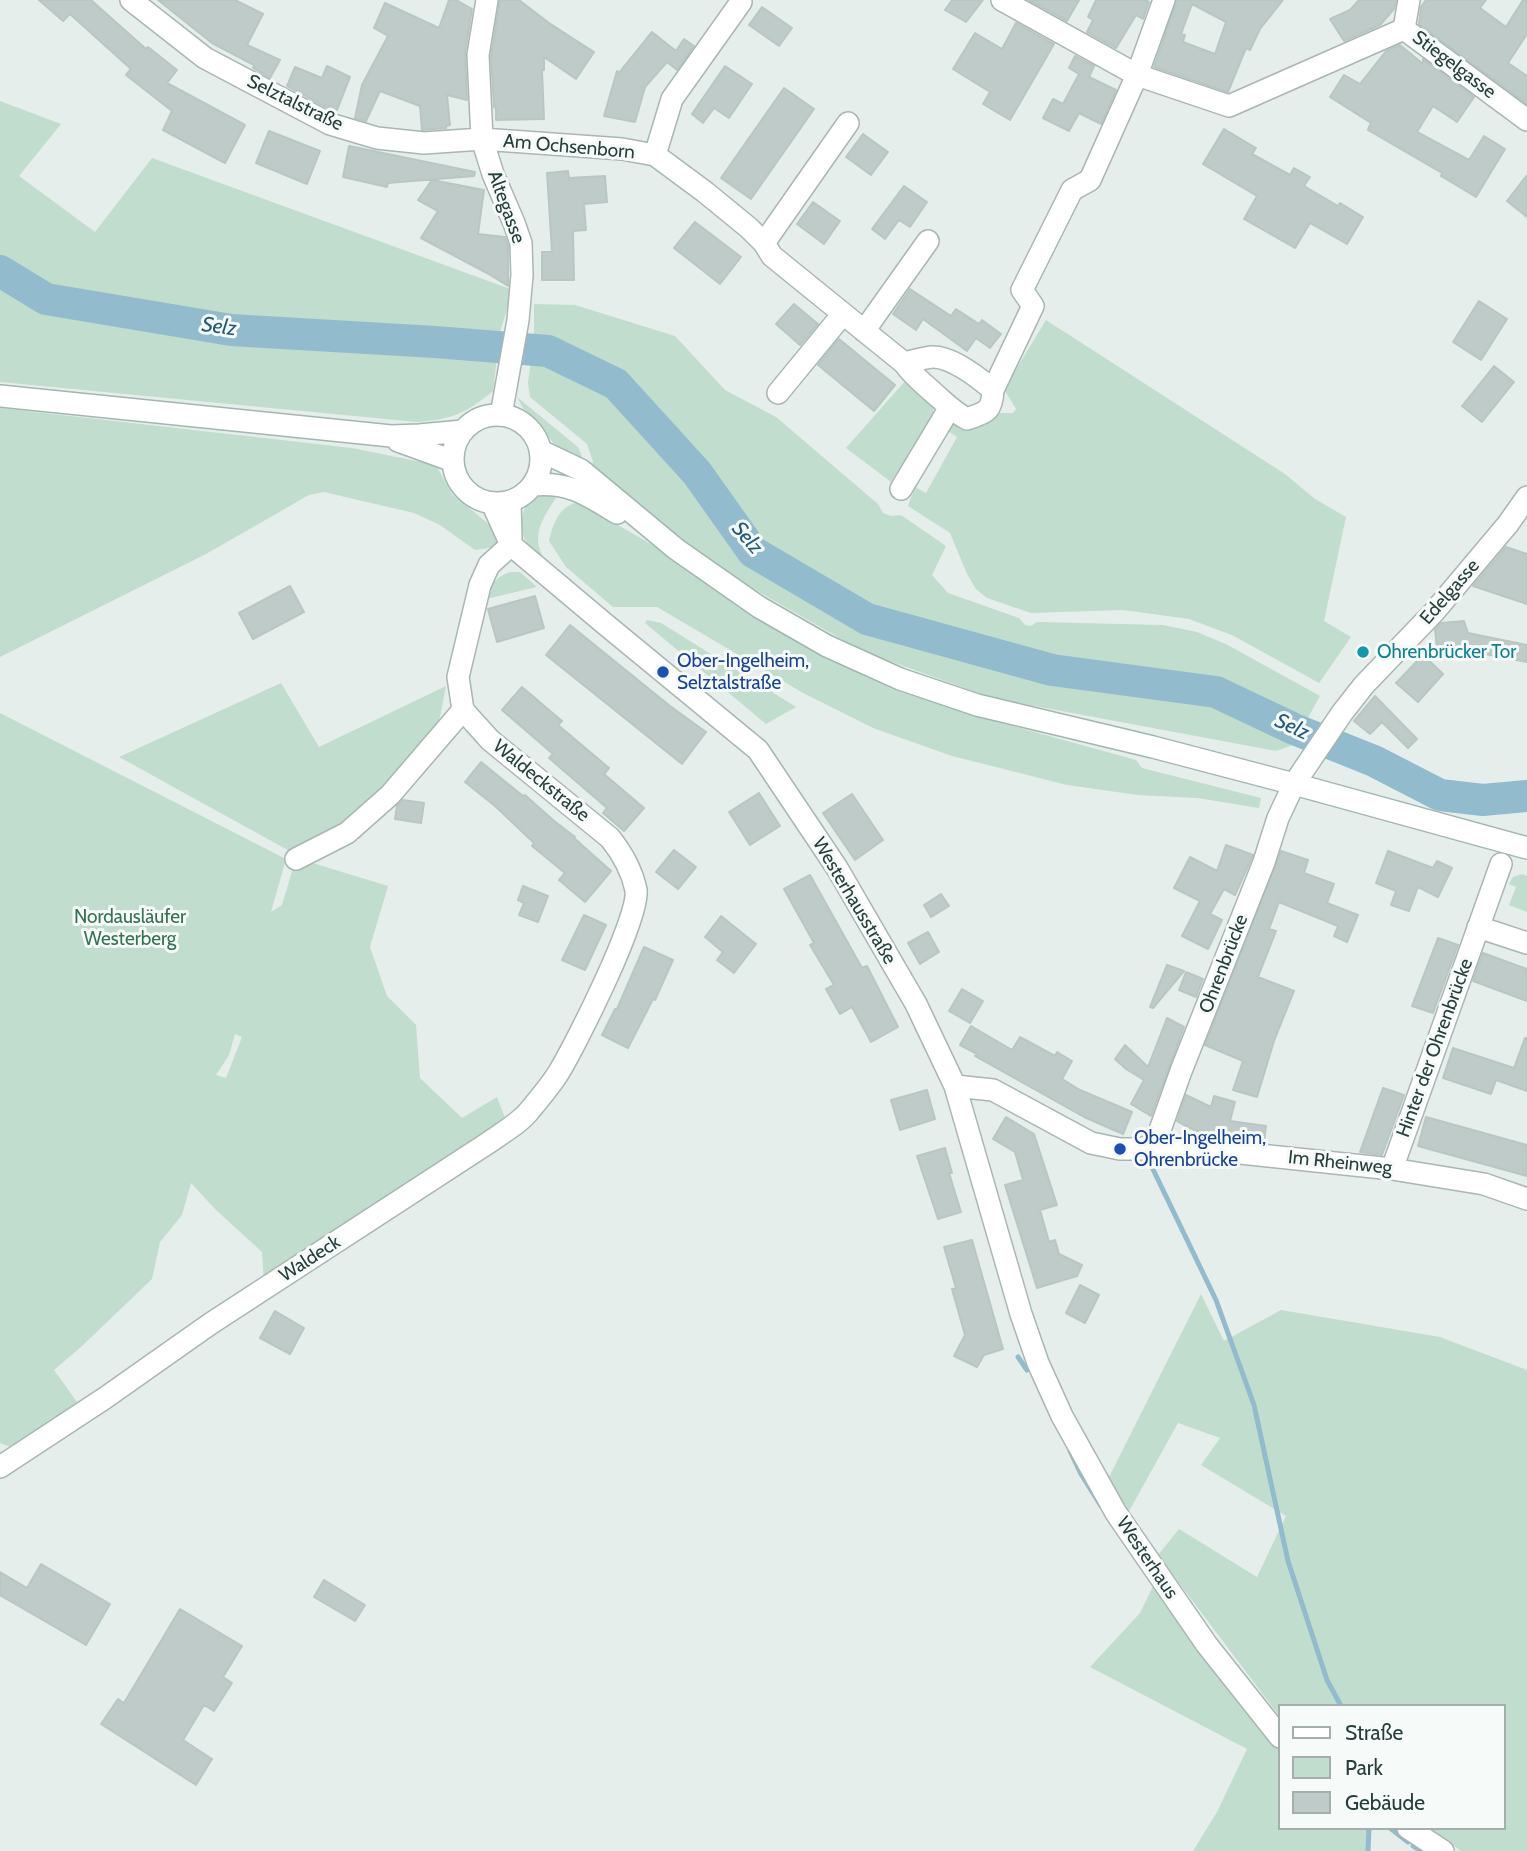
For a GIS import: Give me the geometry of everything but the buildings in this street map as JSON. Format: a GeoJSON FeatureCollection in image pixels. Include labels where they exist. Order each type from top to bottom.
{"type":"FeatureCollection","features":[{"type":"Feature","properties":{"kind":"street","name":"Selztalstraße"},"geometry":{"type":"LineString","coordinates":[[131,0],[205,58],[330,124],[377,138],[424,143],[482,139]]}},
{"type":"Feature","properties":{"kind":"street","name":"Altegasse"},"geometry":{"type":"LineString","coordinates":[[486,0],[478,55],[482,139],[492,174],[521,243],[522,275],[501,415]]}},
{"type":"Feature","properties":{"kind":"street"},"geometry":{"type":"LineString","coordinates":[[1002,0],[1137,75],[1229,106],[1404,29]]}},
{"type":"Feature","properties":{"kind":"street"},"geometry":{"type":"LineString","coordinates":[[901,489],[949,409],[967,419],[985,412],[992,404],[993,390],[1033,306],[1022,290],[1072,190],[1090,180],[1137,75],[1164,0]]}},
{"type":"Feature","properties":{"kind":"street","name":"Stiegelgasse"},"geometry":{"type":"LineString","coordinates":[[1409,0],[1404,29],[1527,120]]}},
{"type":"Feature","properties":{"kind":"street","name":"Am Ochsenborn"},"geometry":{"type":"LineString","coordinates":[[655,155],[671,99],[741,2]]}},
{"type":"Feature","properties":{"kind":"street"},"geometry":{"type":"LineString","coordinates":[[764,243],[848,123]]}},
{"type":"Feature","properties":{"kind":"street","name":"Am Ochsenborn"},"geometry":{"type":"LineString","coordinates":[[482,139],[622,149],[655,155],[749,228],[772,256],[904,363],[949,409]]}},
{"type":"Feature","properties":{"kind":"street"},"geometry":{"type":"LineString","coordinates":[[864,331],[928,241]]}},
{"type":"Feature","properties":{"kind":"street"},"geometry":{"type":"LineString","coordinates":[[778,393],[842,315]]}},
{"type":"Feature","properties":{"kind":"street"},"geometry":{"type":"LineString","coordinates":[[904,363],[934,357],[945,359],[976,375],[993,390]]}},
{"type":"Feature","properties":{"kind":"street"},"geometry":{"type":"LineString","coordinates":[[0,396],[362,433],[419,435],[463,431]]}},
{"type":"Feature","properties":{"kind":"street"},"geometry":{"type":"LineString","coordinates":[[501,415],[527,426],[541,451],[540,471],[534,485],[519,498],[501,503],[483,502],[467,493],[457,478],[453,461],[454,447],[463,431],[471,424],[480,418],[501,415]]}},
{"type":"Feature","properties":{"kind":"street"},"geometry":{"type":"LineString","coordinates":[[362,433],[408,444],[453,461]]}},
{"type":"Feature","properties":{"kind":"street"},"geometry":{"type":"LineString","coordinates":[[541,451],[580,470],[676,549],[792,627],[900,679],[977,705],[1153,747],[1527,848]]}},
{"type":"Feature","properties":{"kind":"street"},"geometry":{"type":"LineString","coordinates":[[534,485],[570,487],[676,549]]}},
{"type":"Feature","properties":{"kind":"street","name":"Edelgasse"},"geometry":{"type":"LineString","coordinates":[[1294,784],[1364,685],[1434,611],[1527,498]]}},
{"type":"Feature","properties":{"kind":"street"},"geometry":{"type":"LineString","coordinates":[[296,859],[346,833],[390,795],[463,710],[458,677],[480,585],[489,565],[511,545],[501,503]]}},
{"type":"Feature","properties":{"kind":"street","name":"Westerhausstraße"},"geometry":{"type":"LineString","coordinates":[[511,545],[758,750],[837,868],[916,1004],[955,1086],[1021,1314],[1038,1363]]}},
{"type":"Feature","properties":{"kind":"street","name":"Waldeckstraße"},"geometry":{"type":"LineString","coordinates":[[463,710],[490,740],[610,838],[624,857],[636,892],[632,918],[587,1018]]}},
{"type":"Feature","properties":{"kind":"street","name":"Ohrenbrücke"},"geometry":{"type":"LineString","coordinates":[[1155,1144],[1264,862],[1278,818],[1294,784]]}},
{"type":"Feature","properties":{"kind":"street","name":"Hinter der Ohrenbrücke"},"geometry":{"type":"LineString","coordinates":[[1392,1169],[1501,864]]}},
{"type":"Feature","properties":{"kind":"street"},"geometry":{"type":"LineString","coordinates":[[1478,927],[1527,943]]}},
{"type":"Feature","properties":{"kind":"street","name":"Waldeck"},"geometry":{"type":"LineString","coordinates":[[0,1467],[210,1324],[488,1143],[528,1114],[559,1072],[587,1018]]}},
{"type":"Feature","properties":{"kind":"street","name":"Im Rheinweg"},"geometry":{"type":"LineString","coordinates":[[955,1086],[993,1090],[1091,1143],[1120,1149],[1141,1149],[1155,1144],[1392,1169],[1484,1184],[1527,1199]]}},
{"type":"Feature","properties":{"kind":"street","name":"Westerhaus"},"geometry":{"type":"LineString","coordinates":[[1038,1363],[1062,1416],[1116,1513],[1207,1645],[1278,1734]]}},
{"type":"Feature","properties":{"kind":"street"},"geometry":{"type":"LineString","coordinates":[[1411,1830],[1443,1851]]}},
{"type":"Feature","properties":{"kind":"green space"},"geometry":{"type":"Polygon","coordinates":[[[0,101],[61,124],[19,176],[95,232],[152,158],[513,290],[500,332],[493,391],[458,414],[417,422],[0,382],[0,101]]]}},
{"type":"Feature","properties":{"kind":"green space"},"geometry":{"type":"Polygon","coordinates":[[[534,304],[575,305],[675,336],[725,390],[776,417],[878,504],[883,513],[901,515],[946,546],[932,575],[948,593],[1019,618],[1025,625],[1031,626],[1037,622],[1163,625],[1197,632],[1226,644],[1320,696],[1293,745],[1276,751],[992,698],[862,651],[733,577],[588,469],[593,462],[587,444],[530,397],[528,383],[534,336],[534,304]]]}},
{"type":"Feature","properties":{"kind":"green space"},"geometry":{"type":"Polygon","coordinates":[[[1046,320],[1285,474],[1315,499],[1346,517],[1324,621],[1351,637],[1319,683],[1232,635],[1189,619],[1123,610],[1031,613],[987,598],[976,589],[967,574],[950,533],[908,506],[915,487],[926,493],[957,437],[946,430],[952,422],[994,413],[1013,413],[1016,409],[1004,389],[1046,320]]]}},
{"type":"Feature","properties":{"kind":"green space"},"geometry":{"type":"Polygon","coordinates":[[[906,380],[931,401],[934,413],[891,482],[846,448],[906,380]]]}},
{"type":"Feature","properties":{"kind":"green space"},"geometry":{"type":"Polygon","coordinates":[[[517,397],[578,447],[582,456],[578,462],[556,447],[537,421],[524,410],[517,397]]]}},
{"type":"Feature","properties":{"kind":"green space"},"geometry":{"type":"Polygon","coordinates":[[[0,408],[352,448],[436,465],[452,494],[497,531],[496,547],[475,550],[440,525],[414,513],[324,492],[309,495],[206,554],[0,657],[0,408]]]}},
{"type":"Feature","properties":{"kind":"green space"},"geometry":{"type":"Polygon","coordinates":[[[551,493],[559,493],[538,534],[540,551],[545,561],[524,538],[521,523],[528,504],[551,493]]]}},
{"type":"Feature","properties":{"kind":"green space"},"geometry":{"type":"Polygon","coordinates":[[[575,503],[585,506],[656,547],[753,614],[821,655],[892,689],[969,714],[1136,760],[1142,768],[1261,798],[1259,808],[1197,798],[1138,795],[1067,785],[952,756],[873,728],[803,693],[657,607],[613,607],[566,567],[549,541],[560,513],[575,503]]]}},
{"type":"Feature","properties":{"kind":"green space"},"geometry":{"type":"Polygon","coordinates":[[[510,572],[520,572],[537,587],[486,599],[495,582],[510,572]]]}},
{"type":"Feature","properties":{"kind":"green space"},"geometry":{"type":"Polygon","coordinates":[[[647,620],[661,623],[796,707],[766,724],[645,623],[647,620]]]}},
{"type":"Feature","properties":{"kind":"green space"},"geometry":{"type":"Polygon","coordinates":[[[281,683],[319,747],[446,686],[436,737],[342,827],[295,854],[119,757],[281,683]]]}},
{"type":"Feature","properties":{"kind":"green space","name":"Nordausläufer Westerberg"},"geometry":{"type":"Polygon","coordinates":[[[0,713],[286,859],[271,912],[282,905],[296,858],[388,886],[370,947],[387,996],[416,1025],[420,1078],[462,1118],[497,1097],[505,1118],[433,1170],[264,1283],[262,1252],[191,1183],[182,1215],[160,1242],[152,1279],[54,1370],[77,1402],[13,1448],[0,1443],[0,713]],[[235,1034],[229,1055],[216,1075],[226,1078],[242,1037],[235,1034]]]}},
{"type":"Feature","properties":{"kind":"green space"},"geometry":{"type":"Polygon","coordinates":[[[1522,874],[1527,876],[1527,912],[1509,905],[1516,887],[1509,884],[1513,877],[1522,874]]]}},
{"type":"Feature","properties":{"kind":"green space"},"geometry":{"type":"Polygon","coordinates":[[[1201,1294],[1224,1341],[1281,1310],[1440,1337],[1527,1370],[1527,1851],[1461,1851],[1431,1830],[1506,1830],[1506,1704],[1278,1704],[1278,1714],[1158,1555],[1179,1529],[1257,1577],[1286,1516],[1201,1465],[1220,1438],[1178,1423],[1128,1513],[1108,1479],[1201,1294]]]}},
{"type":"Feature","properties":{"kind":"green space"},"geometry":{"type":"Polygon","coordinates":[[[1155,1582],[1267,1736],[1278,1745],[1278,1830],[1370,1830],[1370,1851],[1193,1851],[1217,1812],[1247,1749],[1090,1667],[1140,1613],[1155,1582]]]}},
{"type":"Feature","properties":{"kind":"waterway","name":"Selz"},"geometry":{"type":"LineString","coordinates":[[0,271],[46,299],[231,330],[548,351],[616,384],[697,473],[753,552],[867,619],[1052,670],[1216,692],[1294,729],[1374,761],[1440,795],[1483,800],[1527,796]]}},
{"type":"Feature","properties":{"kind":"waterway"},"geometry":{"type":"LineString","coordinates":[[1149,1161],[1216,1300],[1254,1405],[1288,1561],[1327,1680],[1340,1704]]}},
{"type":"Feature","properties":{"kind":"waterway"},"geometry":{"type":"LineString","coordinates":[[1018,1357],[1027,1370]]}},
{"type":"Feature","properties":{"kind":"waterway"},"geometry":{"type":"LineString","coordinates":[[1070,1451],[1101,1506]]}},
{"type":"Feature","properties":{"kind":"waterway"},"geometry":{"type":"LineString","coordinates":[[1368,1851],[1369,1830]]}},
{"type":"Feature","properties":{"kind":"waterway"},"geometry":{"type":"LineString","coordinates":[[1393,1830],[1408,1842]]}},
{"type":"Feature","properties":{"kind":"waterway"},"geometry":{"type":"LineString","coordinates":[[1413,1846],[1421,1851]]}},
{"type":"Feature","properties":{"kind":"place","name":"Ohrenbrücker Tor"},"geometry":{"type":"Point","coordinates":[1363,652]}},
{"type":"Feature","properties":{"kind":"place","name":"Ober-Ingelheim, Selztalstraße"},"geometry":{"type":"Point","coordinates":[663,672]}},
{"type":"Feature","properties":{"kind":"place","name":"Ober-Ingelheim, Ohrenbrücke"},"geometry":{"type":"Point","coordinates":[1120,1149]}}]}
